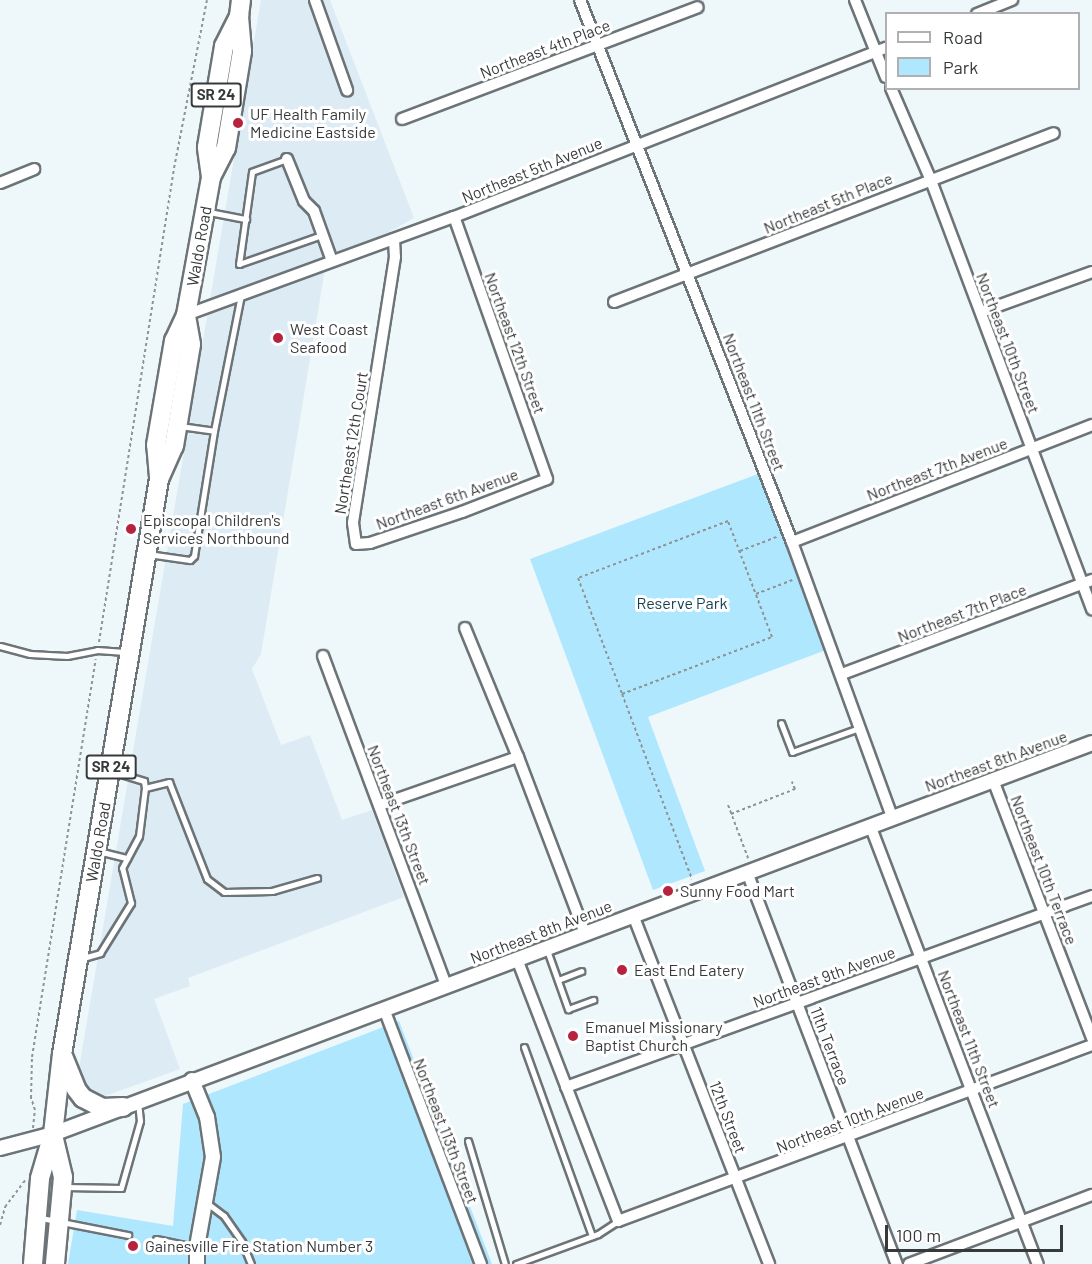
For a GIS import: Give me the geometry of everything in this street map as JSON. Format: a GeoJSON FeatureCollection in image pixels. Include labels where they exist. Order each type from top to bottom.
{"type":"FeatureCollection","features":[{"type":"Feature","properties":{"kind":"highway","name":"Waldo Road"},"geometry":{"type":"LineString","coordinates":[[33,1264],[40,1178],[53,1134],[62,1054],[159,479],[156,445],[174,341],[186,315],[212,177],[207,147],[224,46],[240,8]]}},
{"type":"Feature","properties":{"kind":"highway","name":"Waldo Road"},"geometry":{"type":"LineString","coordinates":[[159,479],[174,446],[191,344],[186,315]]}},
{"type":"Feature","properties":{"kind":"highway"},"geometry":{"type":"LineString","coordinates":[[62,1054],[76,1089],[83,1098],[103,1108],[130,1104]]}},
{"type":"Feature","properties":{"kind":"highway","name":"Waldo Road"},"geometry":{"type":"LineString","coordinates":[[53,1134],[63,1177],[55,1264]]}},
{"type":"Feature","properties":{"kind":"street"},"geometry":{"type":"LineString","coordinates":[[315,0],[347,90]]}},
{"type":"Feature","properties":{"kind":"street","name":"Northeast 11th Street"},"geometry":{"type":"LineString","coordinates":[[580,0],[792,542],[842,674],[892,817]]}},
{"type":"Feature","properties":{"kind":"street"},"geometry":{"type":"LineString","coordinates":[[855,0],[881,50],[885,72]]}},
{"type":"Feature","properties":{"kind":"street"},"geometry":{"type":"LineString","coordinates":[[982,12],[1012,0]]}},
{"type":"Feature","properties":{"kind":"street","name":"Northeast 4th Place"},"geometry":{"type":"LineString","coordinates":[[402,119],[699,4]]}},
{"type":"Feature","properties":{"kind":"street","name":"Northeast 5th Avenue"},"geometry":{"type":"LineString","coordinates":[[186,315],[454,217],[881,50]]}},
{"type":"Feature","properties":{"kind":"street","name":"Northeast 10th Street"},"geometry":{"type":"LineString","coordinates":[[892,90],[930,178],[1032,448],[1087,581],[1092,610]]}},
{"type":"Feature","properties":{"kind":"street","name":"Northeast 5th Place"},"geometry":{"type":"LineString","coordinates":[[614,302],[1054,132]]}},
{"type":"Feature","properties":{"kind":"street"},"geometry":{"type":"LineString","coordinates":[[287,159],[304,201],[314,211],[332,261]]}},
{"type":"Feature","properties":{"kind":"street"},"geometry":{"type":"LineString","coordinates":[[0,183],[33,169]]}},
{"type":"Feature","properties":{"kind":"street","name":"Northeast 12th Street"},"geometry":{"type":"LineString","coordinates":[[454,217],[547,479]]}},
{"type":"Feature","properties":{"kind":"street","name":"Northeast 12th Court"},"geometry":{"type":"LineString","coordinates":[[356,544],[353,523],[395,257],[394,239]]}},
{"type":"Feature","properties":{"kind":"street"},"geometry":{"type":"LineString","coordinates":[[981,312],[1092,272]]}},
{"type":"Feature","properties":{"kind":"street","name":"Northeast 7th Avenue"},"geometry":{"type":"LineString","coordinates":[[792,542],[1092,425]]}},
{"type":"Feature","properties":{"kind":"street","name":"Northeast 6th Avenue"},"geometry":{"type":"LineString","coordinates":[[356,544],[370,543],[462,512],[547,479]]}},
{"type":"Feature","properties":{"kind":"street","name":"Northeast 7th Place"},"geometry":{"type":"LineString","coordinates":[[842,674],[1087,581]]}},
{"type":"Feature","properties":{"kind":"street"},"geometry":{"type":"LineString","coordinates":[[465,628],[518,757],[585,933]]}},
{"type":"Feature","properties":{"kind":"street","name":"Northeast 13th Street"},"geometry":{"type":"LineString","coordinates":[[323,656],[447,985]]}},
{"type":"Feature","properties":{"kind":"street","name":"Northeast 8th Avenue"},"geometry":{"type":"LineString","coordinates":[[0,1148],[53,1134],[546,948],[633,915],[747,865],[870,825],[1092,743]]}},
{"type":"Feature","properties":{"kind":"street"},"geometry":{"type":"LineString","coordinates":[[380,805],[518,757]]}},
{"type":"Feature","properties":{"kind":"street","name":"Northeast 10th Terrace"},"geometry":{"type":"LineString","coordinates":[[993,780],[1092,1038]]}},
{"type":"Feature","properties":{"kind":"street","name":"Northeast 11th Street"},"geometry":{"type":"LineString","coordinates":[[870,825],[1038,1264]]}},
{"type":"Feature","properties":{"kind":"street","name":"11th Terrace"},"geometry":{"type":"LineString","coordinates":[[747,865],[897,1264]]}},
{"type":"Feature","properties":{"kind":"street","name":"Northeast 9th Avenue"},"geometry":{"type":"LineString","coordinates":[[566,1087],[1092,896]]}},
{"type":"Feature","properties":{"kind":"street","name":"12th Street"},"geometry":{"type":"LineString","coordinates":[[633,915],[769,1264]]}},
{"type":"Feature","properties":{"kind":"street"},"geometry":{"type":"LineString","coordinates":[[517,958],[618,1221]]}},
{"type":"Feature","properties":{"kind":"street","name":"Northeast 113th Street"},"geometry":{"type":"LineString","coordinates":[[384,1009],[481,1264]]}},
{"type":"Feature","properties":{"kind":"street","name":"Northeast 10th Avenue"},"geometry":{"type":"LineString","coordinates":[[618,1221],[1092,1045]]}},
{"type":"Feature","properties":{"kind":"street"},"geometry":{"type":"LineString","coordinates":[[192,1080],[211,1135],[213,1157],[197,1264]]}},
{"type":"Feature","properties":{"kind":"street"},"geometry":{"type":"LineString","coordinates":[[909,1264],[1092,1195]]}},
{"type":"Feature","properties":{"kind":"lane"},"geometry":{"type":"LineString","coordinates":[[287,159],[252,172],[239,264],[322,235]]}},
{"type":"Feature","properties":{"kind":"lane"},"geometry":{"type":"LineString","coordinates":[[205,211],[246,219]]}},
{"type":"Feature","properties":{"kind":"lane"},"geometry":{"type":"LineString","coordinates":[[147,554],[190,560],[194,556],[214,431],[241,295]]}},
{"type":"Feature","properties":{"kind":"lane"},"geometry":{"type":"LineString","coordinates":[[177,426],[214,431]]}},
{"type":"Feature","properties":{"kind":"lane"},"geometry":{"type":"LineString","coordinates":[[0,646],[30,654],[67,656],[97,650],[130,652]]}},
{"type":"Feature","properties":{"kind":"lane"},"geometry":{"type":"LineString","coordinates":[[781,723],[792,752],[860,727]]}},
{"type":"Feature","properties":{"kind":"lane"},"geometry":{"type":"LineString","coordinates":[[78,959],[100,953],[129,908],[130,894],[122,868],[139,836],[145,788],[144,781],[110,771]]}},
{"type":"Feature","properties":{"kind":"lane"},"geometry":{"type":"LineString","coordinates":[[145,788],[169,782],[207,879],[224,892],[272,891],[316,878]]}},
{"type":"Feature","properties":{"kind":"lane"},"geometry":{"type":"LineString","coordinates":[[97,850],[127,858]]}},
{"type":"Feature","properties":{"kind":"lane"},"geometry":{"type":"LineString","coordinates":[[546,948],[568,1009],[593,1000]]}},
{"type":"Feature","properties":{"kind":"lane"},"geometry":{"type":"LineString","coordinates":[[558,980],[581,971]]}},
{"type":"Feature","properties":{"kind":"lane"},"geometry":{"type":"LineString","coordinates":[[524,1047],[592,1236]]}},
{"type":"Feature","properties":{"kind":"lane"},"geometry":{"type":"LineString","coordinates":[[62,1186],[121,1188],[140,1120],[130,1104]]}},
{"type":"Feature","properties":{"kind":"lane"},"geometry":{"type":"LineString","coordinates":[[468,1141],[505,1264]]}},
{"type":"Feature","properties":{"kind":"lane"},"geometry":{"type":"LineString","coordinates":[[206,1202],[224,1216],[242,1242],[251,1264]]}},
{"type":"Feature","properties":{"kind":"lane"},"geometry":{"type":"LineString","coordinates":[[38,1217],[128,1235]]}},
{"type":"Feature","properties":{"kind":"lane"},"geometry":{"type":"LineString","coordinates":[[516,1264],[592,1236],[618,1221]]}},
{"type":"Feature","properties":{"kind":"lane"},"geometry":{"type":"LineString","coordinates":[[156,1239],[198,1247]]}},
{"type":"Feature","properties":{"kind":"path"},"geometry":{"type":"LineString","coordinates":[[33,1128],[36,1117],[31,1098],[32,1057],[174,168],[207,0]]}},
{"type":"Feature","properties":{"kind":"path"},"geometry":{"type":"LineString","coordinates":[[622,694],[772,637],[728,521],[578,578],[692,879]]}},
{"type":"Feature","properties":{"kind":"path"},"geometry":{"type":"LineString","coordinates":[[739,551],[777,537]]}},
{"type":"Feature","properties":{"kind":"path"},"geometry":{"type":"LineString","coordinates":[[756,594],[792,580]]}},
{"type":"Feature","properties":{"kind":"path"},"geometry":{"type":"LineString","coordinates":[[731,814],[795,789],[792,782]]}},
{"type":"Feature","properties":{"kind":"path"},"geometry":{"type":"LineString","coordinates":[[728,806],[747,865]]}},
{"type":"Feature","properties":{"kind":"path"},"geometry":{"type":"LineString","coordinates":[[0,1225],[5,1207],[29,1172]]}},
{"type":"Feature","properties":{"kind":"shaded area"},"geometry":{"type":"Polygon","coordinates":[[[261,0],[330,0],[414,218],[325,269],[261,654],[252,669],[281,745],[310,735],[342,820],[372,810],[404,897],[188,978],[190,986],[154,999],[180,1069],[100,1098],[89,1094],[78,1078],[79,1068],[261,0]]]}},
{"type":"Feature","properties":{"kind":"green space","name":"Reserve Park"},"geometry":{"type":"Polygon","coordinates":[[[758,474],[826,650],[648,717],[705,871],[653,890],[530,559],[758,474]]]}},
{"type":"Feature","properties":{"kind":"green space"},"geometry":{"type":"Polygon","coordinates":[[[399,1021],[492,1264],[68,1264],[77,1210],[173,1226],[183,1104],[399,1021]]]}},
{"type":"Feature","properties":{"kind":"place","name":"UF Health Family Medicine Eastside"},"geometry":{"type":"Point","coordinates":[238,123]}},
{"type":"Feature","properties":{"kind":"place","name":"West Coast Seafood"},"geometry":{"type":"Point","coordinates":[278,338]}},
{"type":"Feature","properties":{"kind":"place","name":"Episcopal Children's Services Northbound"},"geometry":{"type":"Point","coordinates":[131,529]}},
{"type":"Feature","properties":{"kind":"place","name":"Sunny Food Mart"},"geometry":{"type":"Point","coordinates":[668,891]}},
{"type":"Feature","properties":{"kind":"place","name":"East End Eatery"},"geometry":{"type":"Point","coordinates":[622,970]}},
{"type":"Feature","properties":{"kind":"place","name":"Emanuel Missionary Baptist Church"},"geometry":{"type":"Point","coordinates":[573,1036]}},
{"type":"Feature","properties":{"kind":"place","name":"Gainesville Fire Station Number 3"},"geometry":{"type":"Point","coordinates":[133,1246]}}]}
